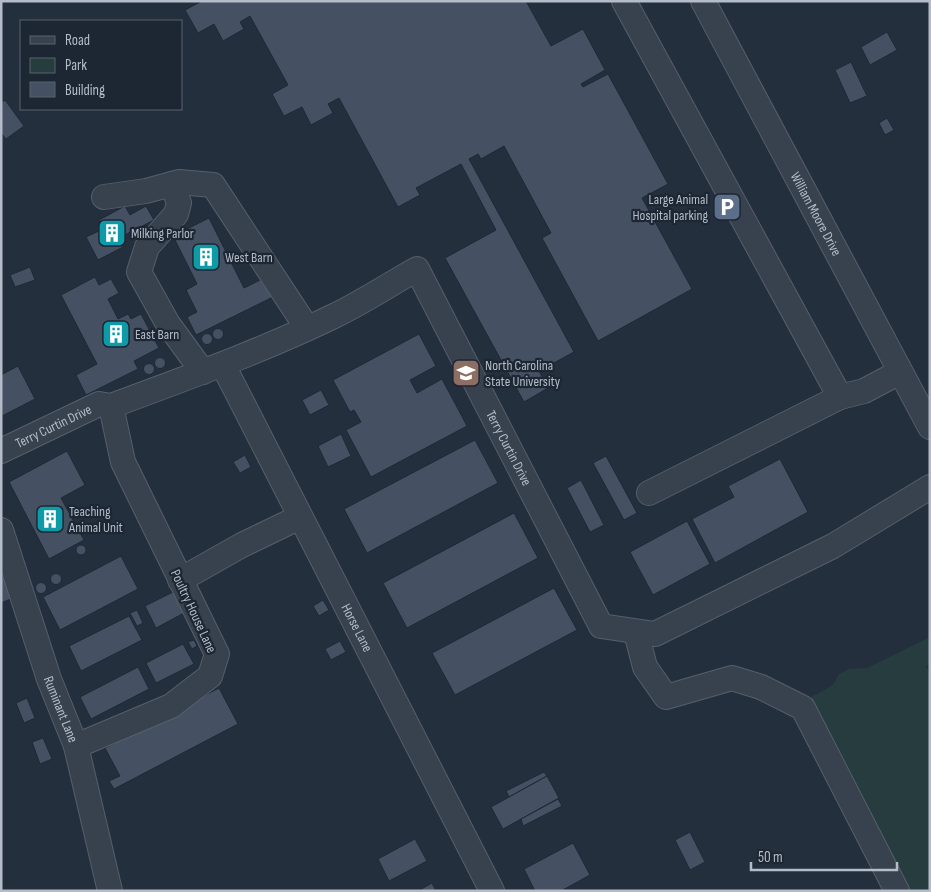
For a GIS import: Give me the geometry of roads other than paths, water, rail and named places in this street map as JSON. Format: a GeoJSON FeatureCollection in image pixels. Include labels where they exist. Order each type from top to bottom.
{"type":"FeatureCollection","features":[{"type":"Feature","properties":{"kind":"street"},"geometry":{"type":"LineString","coordinates":[[624,1],[840,398]]}},
{"type":"Feature","properties":{"kind":"street","name":"William Moore Drive"},"geometry":{"type":"LineString","coordinates":[[703,1],[930,427]]}},
{"type":"Feature","properties":{"kind":"street"},"geometry":{"type":"LineString","coordinates":[[104,197],[146,191],[180,182],[213,185],[307,328]]}},
{"type":"Feature","properties":{"kind":"street","name":"Horse Lane"},"geometry":{"type":"LineString","coordinates":[[172,184],[179,203],[176,214],[147,247],[139,272],[168,324],[213,368],[300,517],[492,891]]}},
{"type":"Feature","properties":{"kind":"street","name":"Terry Curtin Drive"},"geometry":{"type":"LineString","coordinates":[[1,451],[99,404],[111,406],[213,368],[307,328],[335,315],[417,269],[601,626],[655,634],[833,546],[930,487]]}},
{"type":"Feature","properties":{"kind":"street"},"geometry":{"type":"LineString","coordinates":[[649,493],[840,398],[864,391],[900,372]]}},
{"type":"Feature","properties":{"kind":"street","name":"Poultry House Lane"},"geometry":{"type":"LineString","coordinates":[[76,746],[171,706],[210,676],[217,654],[123,462],[111,406]]}},
{"type":"Feature","properties":{"kind":"street"},"geometry":{"type":"LineString","coordinates":[[180,580],[242,545],[300,517]]}},
{"type":"Feature","properties":{"kind":"street","name":"Ruminant Lane"},"geometry":{"type":"LineString","coordinates":[[1,530],[49,680],[76,746],[110,891]]}},
{"type":"Feature","properties":{"kind":"street"},"geometry":{"type":"LineString","coordinates":[[636,632],[645,667],[666,698],[732,678],[761,687],[803,708],[898,891]]}},
{"type":"Feature","properties":{"kind":"place","name":"Large Animal Hospital parking"},"geometry":{"type":"Point","coordinates":[727,207]}},
{"type":"Feature","properties":{"kind":"place","name":"Milking Parlor"},"geometry":{"type":"Point","coordinates":[112,233]}},
{"type":"Feature","properties":{"kind":"place","name":"West Barn"},"geometry":{"type":"Point","coordinates":[206,257]}},
{"type":"Feature","properties":{"kind":"place","name":"East Barn"},"geometry":{"type":"Point","coordinates":[116,334]}},
{"type":"Feature","properties":{"kind":"place","name":"North Carolina State University"},"geometry":{"type":"Point","coordinates":[466,373]}},
{"type":"Feature","properties":{"kind":"place","name":"Teaching Animal Unit"},"geometry":{"type":"Point","coordinates":[50,519]}}]}
